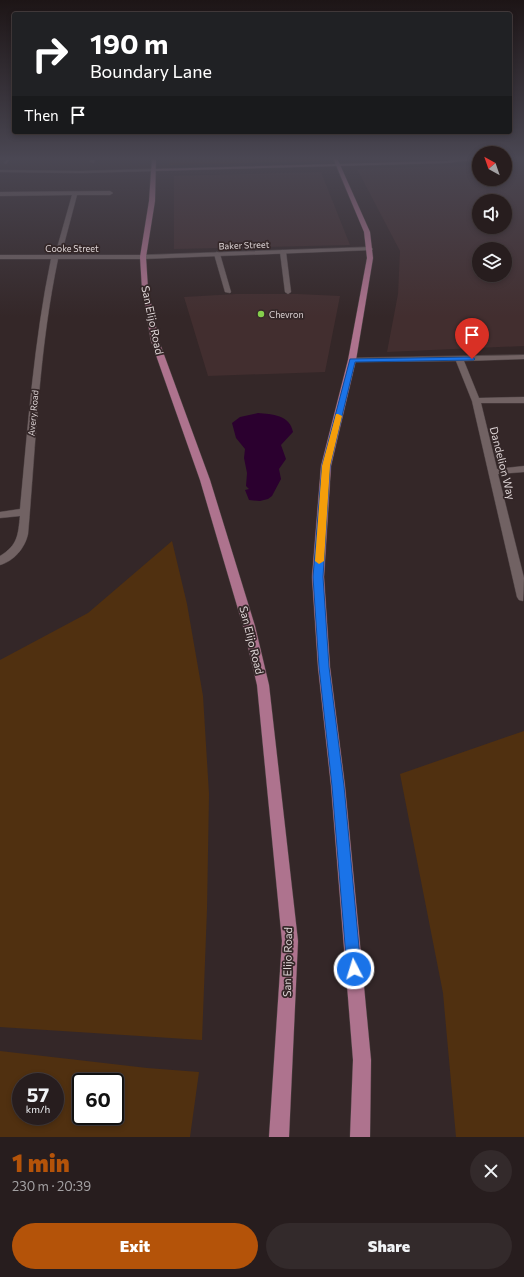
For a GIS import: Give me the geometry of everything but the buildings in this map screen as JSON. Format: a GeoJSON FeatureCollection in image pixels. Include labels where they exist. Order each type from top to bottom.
{"type":"FeatureCollection","features":[{"type":"Feature","properties":{"kind":"main road","name":"San Elijo Road"},"geometry":{"type":"LineString","coordinates":[[150,211],[143,257],[144,289],[155,341],[205,480],[249,626],[263,685],[290,941],[279,1137]]}},
{"type":"Feature","properties":{"kind":"main road"},"geometry":{"type":"LineString","coordinates":[[358,211],[367,232],[370,249],[368,276],[352,360],[326,466],[318,577],[324,667],[338,786],[362,1060],[360,1137]]}},
{"type":"Feature","properties":{"kind":"street"},"geometry":{"type":"LineString","coordinates":[[60,248],[70,211]]}},
{"type":"Feature","properties":{"kind":"street","name":"Baker Street"},"geometry":{"type":"LineString","coordinates":[[143,257],[370,249]]}},
{"type":"Feature","properties":{"kind":"street"},"geometry":{"type":"LineString","coordinates":[[283,252],[288,292]]}},
{"type":"Feature","properties":{"kind":"street"},"geometry":{"type":"LineString","coordinates":[[217,254],[228,292]]}},
{"type":"Feature","properties":{"kind":"street","name":"Avery Road"},"geometry":{"type":"LineString","coordinates":[[0,561],[10,555],[19,546],[23,534],[40,342],[46,300],[55,256]]}},
{"type":"Feature","properties":{"kind":"street","name":"Cooke Street"},"geometry":{"type":"LineString","coordinates":[[0,257],[143,257]]}},
{"type":"Feature","properties":{"kind":"street"},"geometry":{"type":"LineString","coordinates":[[352,360],[459,359],[524,356]]}},
{"type":"Feature","properties":{"kind":"street","name":"Dandelion Way"},"geometry":{"type":"LineString","coordinates":[[459,359],[476,401],[523,597]]}},
{"type":"Feature","properties":{"kind":"street"},"geometry":{"type":"LineString","coordinates":[[476,401],[524,400]]}},
{"type":"Feature","properties":{"kind":"street"},"geometry":{"type":"LineString","coordinates":[[493,472],[524,469]]}},
{"type":"Feature","properties":{"kind":"street"},"geometry":{"type":"LineString","coordinates":[[0,515],[25,512]]}},
{"type":"Feature","properties":{"kind":"shaded area"},"geometry":{"type":"Polygon","coordinates":[[[174,211],[337,211],[350,245],[174,249],[174,211]]]}},
{"type":"Feature","properties":{"kind":"shaded area"},"geometry":{"type":"Polygon","coordinates":[[[379,211],[472,211],[472,234],[512,234],[512,211],[524,211],[524,346],[387,352],[398,294],[400,251],[379,211]]]}},
{"type":"Feature","properties":{"kind":"shaded area"},"geometry":{"type":"Polygon","coordinates":[[[236,294],[340,296],[325,372],[208,376],[184,297],[236,294]]]}},
{"type":"Feature","properties":{"kind":"shaded area"},"geometry":{"type":"Polygon","coordinates":[[[258,413],[280,416],[288,422],[293,432],[281,445],[286,459],[279,469],[281,479],[272,496],[268,499],[260,501],[249,500],[245,490],[249,489],[246,486],[247,473],[244,458],[245,449],[236,438],[232,423],[240,417],[258,413]]]}},
{"type":"Feature","properties":{"kind":"shaded area"},"geometry":{"type":"Polygon","coordinates":[[[172,541],[187,604],[203,696],[209,794],[207,909],[202,1040],[0,1027],[0,660],[88,613],[172,541]]]}},
{"type":"Feature","properties":{"kind":"shaded area"},"geometry":{"type":"Polygon","coordinates":[[[524,731],[524,1137],[456,1137],[443,993],[400,774],[524,731]]]}},
{"type":"Feature","properties":{"kind":"shaded area"},"geometry":{"type":"Polygon","coordinates":[[[0,1051],[147,1068],[199,1072],[190,1137],[0,1137],[0,1051]]]}},
{"type":"Feature","properties":{"kind":"slow traffic"},"geometry":{"type":"LineString","coordinates":[[319,561],[326,466],[338,416]]}},
{"type":"Feature","properties":{"kind":"place","name":"Chevron"},"geometry":{"type":"Point","coordinates":[261,314]}},
{"type":"Feature","properties":{"kind":"route"},"geometry":{"type":"LineString","coordinates":[[354,969],[338,786],[324,667],[318,577],[326,466],[352,360],[472,359]]}}]}
